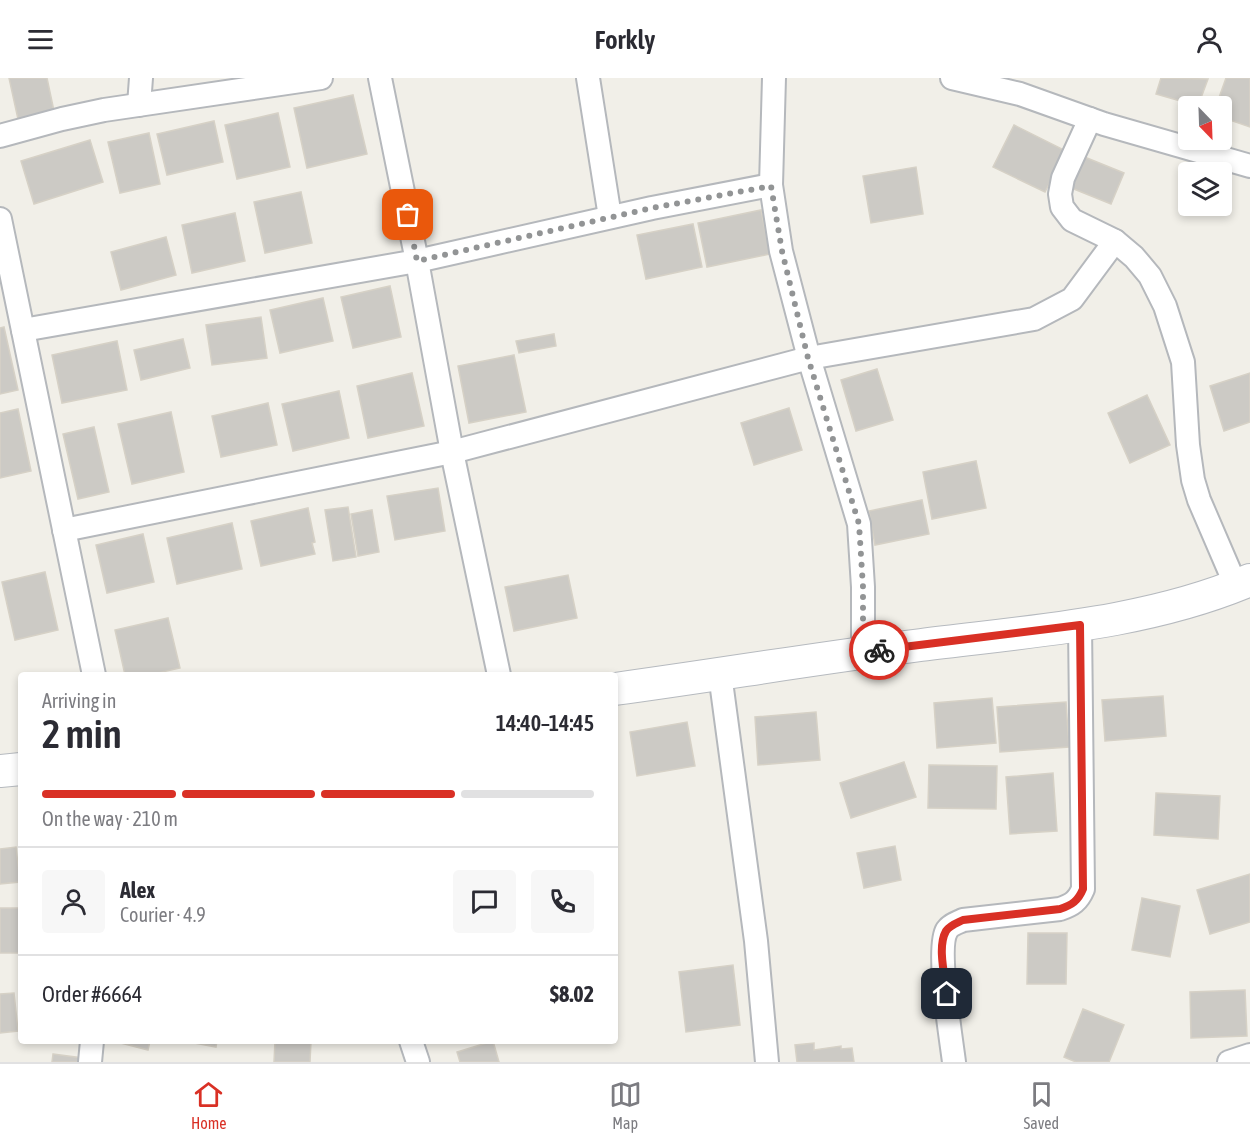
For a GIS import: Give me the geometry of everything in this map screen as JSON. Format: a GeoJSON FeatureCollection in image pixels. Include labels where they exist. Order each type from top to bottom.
{"type":"FeatureCollection","features":[{"type":"Feature","properties":{"kind":"main road"},"geometry":{"type":"LineString","coordinates":[[618,689],[863,652],[1080,625],[1161,608],[1243,584]]}},
{"type":"Feature","properties":{"kind":"main road"},"geometry":{"type":"LineString","coordinates":[[0,771],[18,768]]}},
{"type":"Feature","properties":{"kind":"street"},"geometry":{"type":"LineString","coordinates":[[139,105],[141,78]]}},
{"type":"Feature","properties":{"kind":"street"},"geometry":{"type":"LineString","coordinates":[[0,136],[62,119],[139,105],[321,78]]}},
{"type":"Feature","properties":{"kind":"street"},"geometry":{"type":"LineString","coordinates":[[380,78],[452,452],[498,672]]}},
{"type":"Feature","properties":{"kind":"street"},"geometry":{"type":"LineString","coordinates":[[588,78],[610,217]]}},
{"type":"Feature","properties":{"kind":"street"},"geometry":{"type":"LineString","coordinates":[[774,78],[771,186],[782,251],[808,358],[859,524],[863,587],[863,652]]}},
{"type":"Feature","properties":{"kind":"street"},"geometry":{"type":"LineString","coordinates":[[952,78],[1020,94],[1090,120],[1250,166]]}},
{"type":"Feature","properties":{"kind":"street"},"geometry":{"type":"LineString","coordinates":[[1090,120],[1063,178],[1060,195],[1062,207],[1072,220],[1115,241],[1134,257],[1150,276],[1172,325],[1183,362],[1188,445],[1193,480],[1199,501],[1243,584]]}},
{"type":"Feature","properties":{"kind":"street"},"geometry":{"type":"LineString","coordinates":[[23,330],[417,261],[610,217],[771,186]]}},
{"type":"Feature","properties":{"kind":"street"},"geometry":{"type":"LineString","coordinates":[[0,219],[93,672]]}},
{"type":"Feature","properties":{"kind":"street"},"geometry":{"type":"LineString","coordinates":[[64,530],[452,452],[808,358],[1034,319],[1072,299],[1115,241]]}},
{"type":"Feature","properties":{"kind":"street"},"geometry":{"type":"LineString","coordinates":[[954,1062],[942,950],[946,930],[963,920],[1071,906],[1079,898],[1083,889],[1080,625]]}},
{"type":"Feature","properties":{"kind":"street"},"geometry":{"type":"LineString","coordinates":[[720,674],[756,942],[766,1062]]}},
{"type":"Feature","properties":{"kind":"street"},"geometry":{"type":"LineString","coordinates":[[90,1062],[92,1044]]}},
{"type":"Feature","properties":{"kind":"street"},"geometry":{"type":"LineString","coordinates":[[412,1044],[418,1062]]}},
{"type":"Feature","properties":{"kind":"street"},"geometry":{"type":"LineString","coordinates":[[1229,1062],[1250,1055]]}},
{"type":"Feature","properties":{"kind":"building"},"geometry":{"type":"Polygon","coordinates":[[[9,78],[47,78],[54,111],[18,119],[9,78]]]}},
{"type":"Feature","properties":{"kind":"building"},"geometry":{"type":"Polygon","coordinates":[[[1161,78],[1208,79],[1202,96],[1178,96],[1178,100],[1156,94],[1161,78]]]}},
{"type":"Feature","properties":{"kind":"building"},"geometry":{"type":"Polygon","coordinates":[[[1226,78],[1250,78],[1250,127],[1232,121],[1232,96],[1220,96],[1226,78]]]}},
{"type":"Feature","properties":{"kind":"building"},"geometry":{"type":"Polygon","coordinates":[[[353,95],[367,154],[307,168],[294,108],[353,95]]]}},
{"type":"Feature","properties":{"kind":"building"},"geometry":{"type":"Polygon","coordinates":[[[278,113],[290,167],[237,179],[225,125],[278,113]]]}},
{"type":"Feature","properties":{"kind":"building"},"geometry":{"type":"Polygon","coordinates":[[[214,121],[223,162],[167,175],[157,134],[214,121]]]}},
{"type":"Feature","properties":{"kind":"building"},"geometry":{"type":"Polygon","coordinates":[[[1014,125],[1066,151],[1045,192],[993,167],[1014,125]]]}},
{"type":"Feature","properties":{"kind":"building"},"geometry":{"type":"Polygon","coordinates":[[[149,133],[160,184],[120,193],[108,142],[149,133]]]}},
{"type":"Feature","properties":{"kind":"building"},"geometry":{"type":"Polygon","coordinates":[[[90,140],[103,182],[34,204],[21,161],[90,140]]]}},
{"type":"Feature","properties":{"kind":"building"},"geometry":{"type":"Polygon","coordinates":[[[1082,156],[1124,173],[1111,204],[1069,187],[1082,156]]]}},
{"type":"Feature","properties":{"kind":"building"},"geometry":{"type":"Polygon","coordinates":[[[916,167],[923,214],[871,223],[863,176],[916,167]]]}},
{"type":"Feature","properties":{"kind":"building"},"geometry":{"type":"Polygon","coordinates":[[[301,192],[312,243],[265,253],[254,202],[301,192]]]}},
{"type":"Feature","properties":{"kind":"building"},"geometry":{"type":"Polygon","coordinates":[[[761,210],[770,254],[707,267],[698,223],[761,210]]]}},
{"type":"Feature","properties":{"kind":"building"},"geometry":{"type":"Polygon","coordinates":[[[235,213],[245,261],[192,273],[182,225],[235,213]]]}},
{"type":"Feature","properties":{"kind":"building"},"geometry":{"type":"Polygon","coordinates":[[[693,224],[702,267],[646,279],[637,235],[693,224]]]}},
{"type":"Feature","properties":{"kind":"building"},"geometry":{"type":"Polygon","coordinates":[[[166,237],[176,275],[121,290],[111,252],[166,237]]]}},
{"type":"Feature","properties":{"kind":"building"},"geometry":{"type":"Polygon","coordinates":[[[390,286],[401,337],[353,348],[341,297],[390,286]]]}},
{"type":"Feature","properties":{"kind":"building"},"geometry":{"type":"Polygon","coordinates":[[[323,298],[333,341],[280,353],[270,310],[323,298]]]}},
{"type":"Feature","properties":{"kind":"building"},"geometry":{"type":"Polygon","coordinates":[[[261,317],[267,358],[212,365],[206,325],[261,317]]]}},
{"type":"Feature","properties":{"kind":"building"},"geometry":{"type":"Polygon","coordinates":[[[4,327],[18,390],[0,394],[0,328],[4,327]]]}},
{"type":"Feature","properties":{"kind":"building"},"geometry":{"type":"Polygon","coordinates":[[[554,334],[556,346],[519,353],[516,341],[554,334]]]}},
{"type":"Feature","properties":{"kind":"building"},"geometry":{"type":"Polygon","coordinates":[[[183,339],[190,368],[141,380],[134,350],[183,339]]]}},
{"type":"Feature","properties":{"kind":"building"},"geometry":{"type":"Polygon","coordinates":[[[117,341],[127,390],[62,403],[52,355],[117,341]]]}},
{"type":"Feature","properties":{"kind":"building"},"geometry":{"type":"Polygon","coordinates":[[[514,355],[526,412],[469,423],[458,366],[514,355]]]}},
{"type":"Feature","properties":{"kind":"building"},"geometry":{"type":"Polygon","coordinates":[[[877,369],[893,420],[856,431],[841,380],[877,369]]]}},
{"type":"Feature","properties":{"kind":"building"},"geometry":{"type":"Polygon","coordinates":[[[412,373],[424,426],[368,438],[357,386],[412,373]]]}},
{"type":"Feature","properties":{"kind":"building"},"geometry":{"type":"Polygon","coordinates":[[[1250,373],[1250,422],[1224,431],[1210,386],[1250,373]]]}},
{"type":"Feature","properties":{"kind":"building"},"geometry":{"type":"Polygon","coordinates":[[[339,391],[349,438],[293,451],[282,404],[339,391]]]}},
{"type":"Feature","properties":{"kind":"building"},"geometry":{"type":"Polygon","coordinates":[[[1147,395],[1170,445],[1130,463],[1108,413],[1147,395]]]}},
{"type":"Feature","properties":{"kind":"building"},"geometry":{"type":"Polygon","coordinates":[[[268,403],[277,445],[221,457],[212,416],[268,403]]]}},
{"type":"Feature","properties":{"kind":"building"},"geometry":{"type":"Polygon","coordinates":[[[789,408],[802,450],[754,465],[741,423],[789,408]]]}},
{"type":"Feature","properties":{"kind":"building"},"geometry":{"type":"Polygon","coordinates":[[[18,409],[31,471],[0,478],[0,413],[18,409]]]}},
{"type":"Feature","properties":{"kind":"building"},"geometry":{"type":"Polygon","coordinates":[[[171,412],[184,472],[132,484],[118,424],[171,412]]]}},
{"type":"Feature","properties":{"kind":"building"},"geometry":{"type":"Polygon","coordinates":[[[94,427],[109,492],[78,499],[63,434],[94,427]]]}},
{"type":"Feature","properties":{"kind":"building"},"geometry":{"type":"Polygon","coordinates":[[[976,461],[986,508],[932,519],[923,472],[976,461]]]}},
{"type":"Feature","properties":{"kind":"building"},"geometry":{"type":"Polygon","coordinates":[[[438,488],[445,531],[395,540],[387,496],[438,488]]]}},
{"type":"Feature","properties":{"kind":"building"},"geometry":{"type":"Polygon","coordinates":[[[922,500],[929,534],[875,545],[869,511],[922,500]]]}},
{"type":"Feature","properties":{"kind":"building"},"geometry":{"type":"Polygon","coordinates":[[[348,507],[356,557],[333,561],[325,510],[348,507]]]}},
{"type":"Feature","properties":{"kind":"building"},"geometry":{"type":"Polygon","coordinates":[[[308,508],[315,542],[312,543],[315,554],[261,566],[251,521],[308,508]]]}},
{"type":"Feature","properties":{"kind":"building"},"geometry":{"type":"Polygon","coordinates":[[[372,510],[379,552],[358,556],[351,514],[372,510]]]}},
{"type":"Feature","properties":{"kind":"building"},"geometry":{"type":"Polygon","coordinates":[[[232,523],[242,569],[177,584],[167,538],[232,523]]]}},
{"type":"Feature","properties":{"kind":"building"},"geometry":{"type":"Polygon","coordinates":[[[143,534],[154,582],[107,593],[96,545],[143,534]]]}},
{"type":"Feature","properties":{"kind":"building"},"geometry":{"type":"Polygon","coordinates":[[[45,572],[58,630],[15,640],[2,582],[45,572]]]}},
{"type":"Feature","properties":{"kind":"building"},"geometry":{"type":"Polygon","coordinates":[[[568,575],[577,618],[514,631],[505,587],[568,575]]]}},
{"type":"Feature","properties":{"kind":"building"},"geometry":{"type":"Polygon","coordinates":[[[168,618],[180,668],[162,672],[124,672],[115,630],[168,618]]]}},
{"type":"Feature","properties":{"kind":"building"},"geometry":{"type":"Polygon","coordinates":[[[1163,696],[1166,736],[1105,741],[1102,700],[1163,696]]]}},
{"type":"Feature","properties":{"kind":"building"},"geometry":{"type":"Polygon","coordinates":[[[992,698],[996,743],[937,748],[934,703],[992,698]]]}},
{"type":"Feature","properties":{"kind":"building"},"geometry":{"type":"Polygon","coordinates":[[[1066,702],[1069,747],[1000,752],[997,707],[1066,702]]]}},
{"type":"Feature","properties":{"kind":"building"},"geometry":{"type":"Polygon","coordinates":[[[816,712],[820,760],[758,765],[755,717],[816,712]]]}},
{"type":"Feature","properties":{"kind":"building"},"geometry":{"type":"Polygon","coordinates":[[[687,722],[695,766],[637,776],[630,732],[687,722]]]}},
{"type":"Feature","properties":{"kind":"building"},"geometry":{"type":"Polygon","coordinates":[[[904,762],[916,797],[851,818],[840,783],[904,762]]]}},
{"type":"Feature","properties":{"kind":"building"},"geometry":{"type":"Polygon","coordinates":[[[929,765],[997,766],[996,809],[928,808],[929,765]]]}},
{"type":"Feature","properties":{"kind":"building"},"geometry":{"type":"Polygon","coordinates":[[[1053,773],[1057,831],[1010,834],[1006,777],[1053,773]]]}},
{"type":"Feature","properties":{"kind":"building"},"geometry":{"type":"Polygon","coordinates":[[[1156,793],[1220,796],[1218,839],[1154,835],[1156,793]]]}},
{"type":"Feature","properties":{"kind":"building"},"geometry":{"type":"Polygon","coordinates":[[[895,846],[901,880],[864,888],[857,853],[895,846]]]}},
{"type":"Feature","properties":{"kind":"building"},"geometry":{"type":"Polygon","coordinates":[[[16,847],[18,882],[0,884],[0,849],[16,847]]]}},
{"type":"Feature","properties":{"kind":"building"},"geometry":{"type":"Polygon","coordinates":[[[1250,874],[1250,922],[1210,934],[1197,890],[1250,874]]]}},
{"type":"Feature","properties":{"kind":"building"},"geometry":{"type":"Polygon","coordinates":[[[1142,898],[1180,906],[1170,957],[1132,950],[1142,898]]]}},
{"type":"Feature","properties":{"kind":"building"},"geometry":{"type":"Polygon","coordinates":[[[0,908],[18,908],[18,953],[0,953],[0,908]]]}},
{"type":"Feature","properties":{"kind":"building"},"geometry":{"type":"Polygon","coordinates":[[[1028,933],[1067,933],[1066,984],[1027,984],[1028,933]]]}},
{"type":"Feature","properties":{"kind":"building"},"geometry":{"type":"Polygon","coordinates":[[[733,965],[740,1025],[686,1032],[679,972],[733,965]]]}},
{"type":"Feature","properties":{"kind":"building"},"geometry":{"type":"Polygon","coordinates":[[[1245,990],[1247,1036],[1191,1038],[1190,992],[1245,990]]]}},
{"type":"Feature","properties":{"kind":"building"},"geometry":{"type":"Polygon","coordinates":[[[14,993],[18,1031],[0,1033],[0,994],[14,993]]]}},
{"type":"Feature","properties":{"kind":"building"},"geometry":{"type":"Polygon","coordinates":[[[1083,1009],[1124,1025],[1109,1062],[1076,1062],[1064,1057],[1083,1009]]]}},
{"type":"Feature","properties":{"kind":"building"},"geometry":{"type":"Polygon","coordinates":[[[814,1043],[814,1050],[841,1046],[841,1049],[852,1048],[854,1062],[797,1062],[795,1045],[814,1043]]]}},
{"type":"Feature","properties":{"kind":"building"},"geometry":{"type":"Polygon","coordinates":[[[125,1044],[149,1044],[148,1050],[125,1044]]]}},
{"type":"Feature","properties":{"kind":"building"},"geometry":{"type":"Polygon","coordinates":[[[200,1044],[216,1044],[216,1047],[200,1044]]]}},
{"type":"Feature","properties":{"kind":"building"},"geometry":{"type":"Polygon","coordinates":[[[275,1044],[311,1044],[310,1062],[274,1062],[275,1044]]]}},
{"type":"Feature","properties":{"kind":"building"},"geometry":{"type":"Polygon","coordinates":[[[483,1044],[494,1044],[499,1062],[460,1062],[457,1052],[483,1044]]]}},
{"type":"Feature","properties":{"kind":"building"},"geometry":{"type":"Polygon","coordinates":[[[53,1054],[83,1058],[83,1062],[52,1062],[53,1054]]]}},
{"type":"Feature","properties":{"kind":"way so far"},"geometry":{"type":"LineString","coordinates":[[408,215],[417,261],[652,208],[771,186],[782,251],[808,358],[859,524],[862,550],[863,652],[879,650]]}},
{"type":"Feature","properties":{"kind":"route"},"geometry":{"type":"LineString","coordinates":[[879,650],[1080,625],[1083,889],[1079,898],[1071,906],[963,920],[952,925],[946,930],[942,950],[947,994]]}}]}
